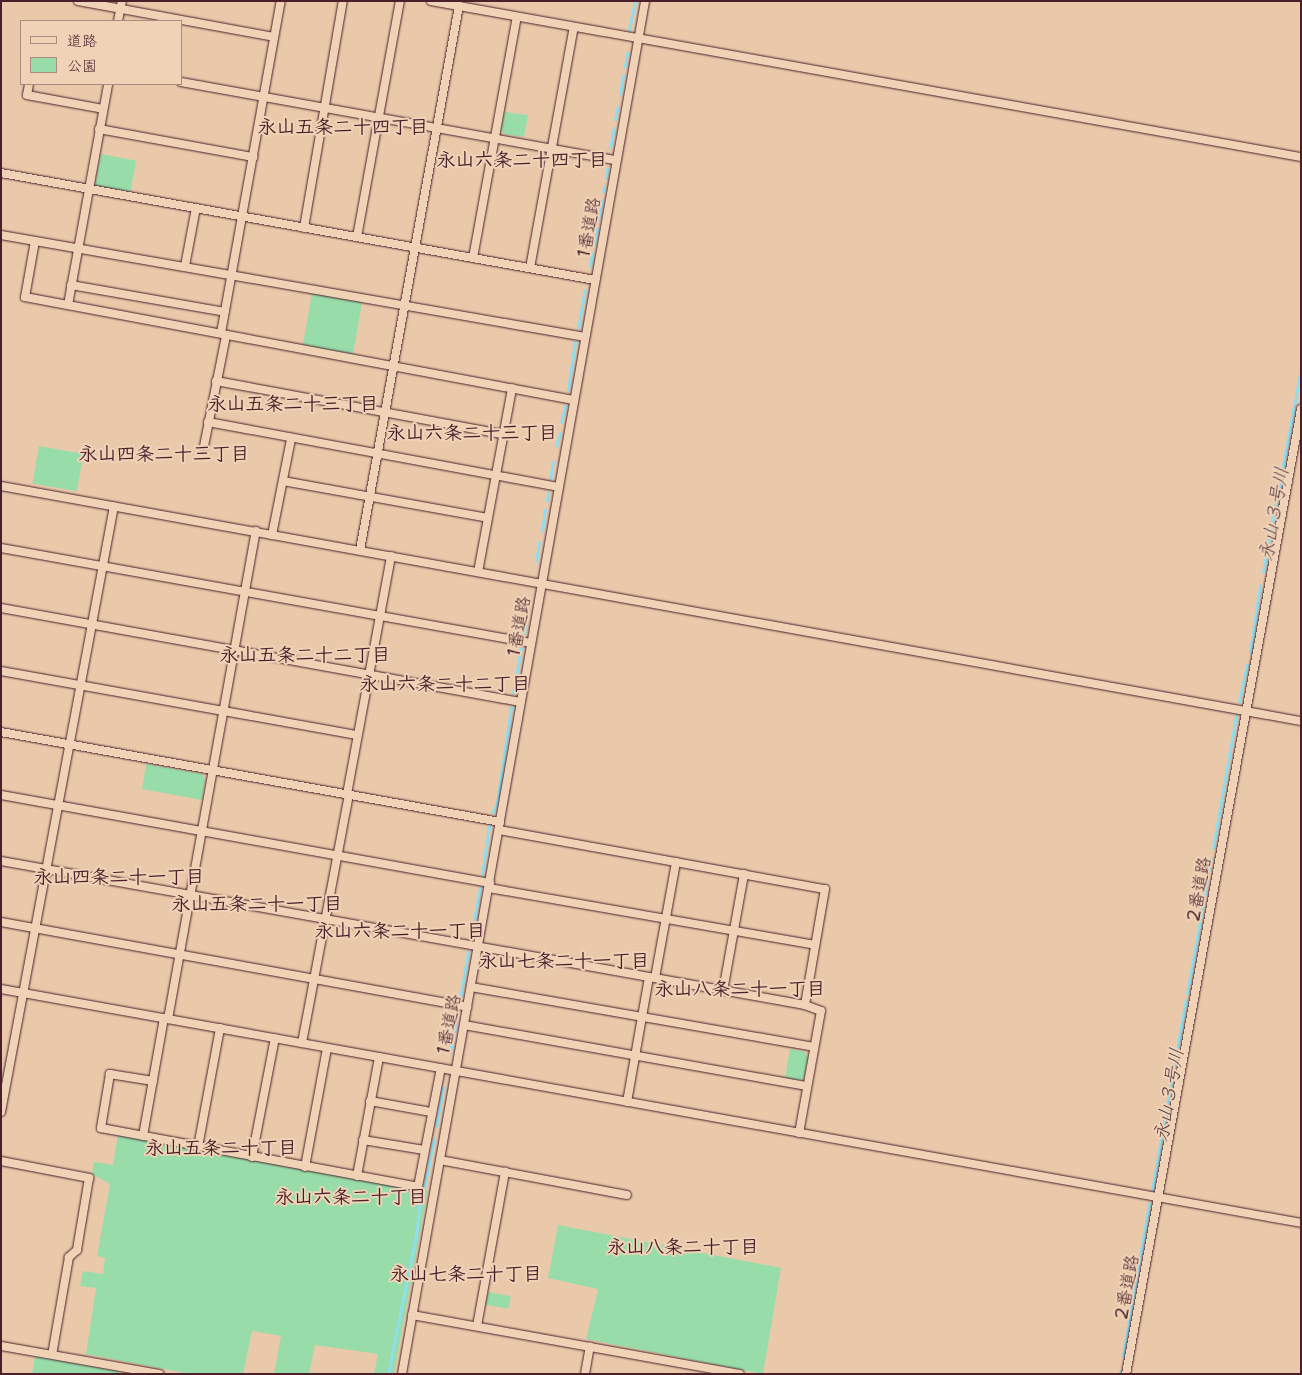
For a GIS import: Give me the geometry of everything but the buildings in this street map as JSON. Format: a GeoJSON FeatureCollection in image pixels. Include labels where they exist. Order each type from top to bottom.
{"type":"FeatureCollection","features":[{"type":"Feature","properties":{"kind":"street"},"geometry":{"type":"LineString","coordinates":[[78,1],[121,5],[274,37]]}},
{"type":"Feature","properties":{"kind":"street"},"geometry":{"type":"LineString","coordinates":[[204,446],[224,335],[225,312],[281,1]]}},
{"type":"Feature","properties":{"kind":"street"},"geometry":{"type":"LineString","coordinates":[[304,228],[343,1]]}},
{"type":"Feature","properties":{"kind":"street"},"geometry":{"type":"LineString","coordinates":[[357,237],[400,1]]}},
{"type":"Feature","properties":{"kind":"street"},"geometry":{"type":"LineString","coordinates":[[431,1],[1301,157]]}},
{"type":"Feature","properties":{"kind":"street","name":"1番道路"},"geometry":{"type":"LineString","coordinates":[[402,1374],[455,1071],[472,987],[644,1]]}},
{"type":"Feature","properties":{"kind":"street"},"geometry":{"type":"LineString","coordinates":[[118,20],[121,5]]}},
{"type":"Feature","properties":{"kind":"street"},"geometry":{"type":"LineString","coordinates":[[360,550],[459,6]]}},
{"type":"Feature","properties":{"kind":"street"},"geometry":{"type":"LineString","coordinates":[[473,258],[517,17]]}},
{"type":"Feature","properties":{"kind":"street"},"geometry":{"type":"LineString","coordinates":[[530,268],[574,27]]}},
{"type":"Feature","properties":{"kind":"street"},"geometry":{"type":"LineString","coordinates":[[182,82],[616,160]]}},
{"type":"Feature","properties":{"kind":"street"},"geometry":{"type":"LineString","coordinates":[[29,85],[27,95],[103,109]]}},
{"type":"Feature","properties":{"kind":"street"},"geometry":{"type":"LineString","coordinates":[[68,305],[108,85]]}},
{"type":"Feature","properties":{"kind":"street"},"geometry":{"type":"LineString","coordinates":[[99,129],[253,157]]}},
{"type":"Feature","properties":{"kind":"street"},"geometry":{"type":"LineString","coordinates":[[1,173],[595,280]]}},
{"type":"Feature","properties":{"kind":"street"},"geometry":{"type":"LineString","coordinates":[[185,266],[196,208]]}},
{"type":"Feature","properties":{"kind":"street"},"geometry":{"type":"LineString","coordinates":[[1,235],[585,337]]}},
{"type":"Feature","properties":{"kind":"street"},"geometry":{"type":"LineString","coordinates":[[35,241],[25,297],[573,400]]}},
{"type":"Feature","properties":{"kind":"street"},"geometry":{"type":"LineString","coordinates":[[71,285],[225,312]]}},
{"type":"Feature","properties":{"kind":"street"},"geometry":{"type":"LineString","coordinates":[[216,381],[503,434]]}},
{"type":"Feature","properties":{"kind":"street"},"geometry":{"type":"LineString","coordinates":[[478,572],[512,388]]}},
{"type":"Feature","properties":{"kind":"street","name":"2番道路"},"geometry":{"type":"LineString","coordinates":[[1126,1374],[1301,409]]}},
{"type":"Feature","properties":{"kind":"street"},"geometry":{"type":"LineString","coordinates":[[208,422],[291,439],[558,487]]}},
{"type":"Feature","properties":{"kind":"street"},"geometry":{"type":"LineString","coordinates":[[272,535],[291,439]]}},
{"type":"Feature","properties":{"kind":"street"},"geometry":{"type":"LineString","coordinates":[[283,481],[488,518]]}},
{"type":"Feature","properties":{"kind":"street"},"geometry":{"type":"LineString","coordinates":[[1,486],[1301,721]]}},
{"type":"Feature","properties":{"kind":"street"},"geometry":{"type":"LineString","coordinates":[[1,1112],[37,928],[114,506]]}},
{"type":"Feature","properties":{"kind":"street"},"geometry":{"type":"LineString","coordinates":[[143,1136],[179,955],[256,531]]}},
{"type":"Feature","properties":{"kind":"street"},"geometry":{"type":"LineString","coordinates":[[1,548],[531,643]]}},
{"type":"Feature","properties":{"kind":"street"},"geometry":{"type":"LineString","coordinates":[[302,1043],[338,855],[357,735],[391,556]]}},
{"type":"Feature","properties":{"kind":"street"},"geometry":{"type":"LineString","coordinates":[[1,608],[521,702]]}},
{"type":"Feature","properties":{"kind":"street"},"geometry":{"type":"LineString","coordinates":[[1,670],[357,735]]}},
{"type":"Feature","properties":{"kind":"street"},"geometry":{"type":"LineString","coordinates":[[1,732],[348,794],[676,862],[825,889],[805,1005]]}},
{"type":"Feature","properties":{"kind":"street"},"geometry":{"type":"LineString","coordinates":[[1,795],[338,855],[489,886],[815,945]]}},
{"type":"Feature","properties":{"kind":"street"},"geometry":{"type":"LineString","coordinates":[[1,861],[805,1005],[821,1011],[799,1133]]}},
{"type":"Feature","properties":{"kind":"street"},"geometry":{"type":"LineString","coordinates":[[627,1102],[642,1017],[666,919],[676,862]]}},
{"type":"Feature","properties":{"kind":"street"},"geometry":{"type":"LineString","coordinates":[[723,991],[744,874]]}},
{"type":"Feature","properties":{"kind":"street"},"geometry":{"type":"LineString","coordinates":[[1,922],[467,1007]]}},
{"type":"Feature","properties":{"kind":"street"},"geometry":{"type":"LineString","coordinates":[[472,987],[814,1047]]}},
{"type":"Feature","properties":{"kind":"street"},"geometry":{"type":"LineString","coordinates":[[1,988],[1301,1223]]}},
{"type":"Feature","properties":{"kind":"street"},"geometry":{"type":"LineString","coordinates":[[464,1025],[806,1086]]}},
{"type":"Feature","properties":{"kind":"street"},"geometry":{"type":"LineString","coordinates":[[198,1147],[220,1028]]}},
{"type":"Feature","properties":{"kind":"street"},"geometry":{"type":"LineString","coordinates":[[252,1157],[275,1038]]}},
{"type":"Feature","properties":{"kind":"street"},"geometry":{"type":"LineString","coordinates":[[305,1167],[328,1048]]}},
{"type":"Feature","properties":{"kind":"street"},"geometry":{"type":"LineString","coordinates":[[357,1176],[379,1057]]}},
{"type":"Feature","properties":{"kind":"street"},"geometry":{"type":"LineString","coordinates":[[1,1059],[10,1061]]}},
{"type":"Feature","properties":{"kind":"street"},"geometry":{"type":"LineString","coordinates":[[153,1081],[110,1074],[101,1128],[418,1187],[441,1068]]}},
{"type":"Feature","properties":{"kind":"street"},"geometry":{"type":"LineString","coordinates":[[370,1101],[431,1112]]}},
{"type":"Feature","properties":{"kind":"street"},"geometry":{"type":"LineString","coordinates":[[363,1140],[424,1150]]}},
{"type":"Feature","properties":{"kind":"street"},"geometry":{"type":"LineString","coordinates":[[440,1160],[627,1195]]}},
{"type":"Feature","properties":{"kind":"street"},"geometry":{"type":"LineString","coordinates":[[1,1161],[89,1178],[76,1250],[69,1257],[52,1354]]}},
{"type":"Feature","properties":{"kind":"street"},"geometry":{"type":"LineString","coordinates":[[477,1326],[504,1172]]}},
{"type":"Feature","properties":{"kind":"street"},"geometry":{"type":"LineString","coordinates":[[412,1314],[740,1374]]}},
{"type":"Feature","properties":{"kind":"street"},"geometry":{"type":"LineString","coordinates":[[1,1346],[160,1374]]}},
{"type":"Feature","properties":{"kind":"street"},"geometry":{"type":"LineString","coordinates":[[585,1374],[590,1346]]}},
{"type":"Feature","properties":{"kind":"green space"},"geometry":{"type":"Polygon","coordinates":[[[505,112],[528,115],[524,137],[504,134],[501,130],[505,112]]]}},
{"type":"Feature","properties":{"kind":"green space"},"geometry":{"type":"Polygon","coordinates":[[[101,154],[136,161],[130,192],[95,185],[101,154]]]}},
{"type":"Feature","properties":{"kind":"green space"},"geometry":{"type":"Polygon","coordinates":[[[312,293],[362,302],[353,354],[303,345],[312,293]]]}},
{"type":"Feature","properties":{"kind":"green space"},"geometry":{"type":"Polygon","coordinates":[[[39,446],[83,454],[77,491],[32,483],[39,446]]]}},
{"type":"Feature","properties":{"kind":"green space"},"geometry":{"type":"Polygon","coordinates":[[[146,764],[202,774],[205,780],[202,800],[142,789],[146,764]]]}},
{"type":"Feature","properties":{"kind":"green space"},"geometry":{"type":"Polygon","coordinates":[[[790,1049],[805,1052],[808,1058],[804,1078],[799,1081],[785,1079],[790,1049]]]}},
{"type":"Feature","properties":{"kind":"green space"},"geometry":{"type":"Polygon","coordinates":[[[118,1134],[428,1190],[394,1374],[374,1374],[378,1354],[315,1345],[309,1374],[274,1374],[281,1336],[252,1331],[243,1374],[190,1374],[86,1354],[96,1288],[80,1286],[83,1271],[103,1274],[105,1258],[97,1256],[110,1184],[92,1174],[94,1162],[113,1165],[118,1134]]]}},
{"type":"Feature","properties":{"kind":"green space"},"geometry":{"type":"Polygon","coordinates":[[[558,1225],[781,1268],[763,1374],[586,1339],[598,1289],[548,1278],[558,1225]]]}},
{"type":"Feature","properties":{"kind":"green space"},"geometry":{"type":"Polygon","coordinates":[[[488,1292],[511,1296],[508,1309],[486,1305],[488,1292]]]}},
{"type":"Feature","properties":{"kind":"green space"},"geometry":{"type":"Polygon","coordinates":[[[35,1356],[119,1371],[119,1374],[32,1374],[35,1356]]]}},
{"type":"Feature","properties":{"kind":"waterway"},"geometry":{"type":"LineString","coordinates":[[629,30],[635,1]]}},
{"type":"Feature","properties":{"kind":"waterway"},"geometry":{"type":"LineString","coordinates":[[625,67],[627,53]]}},
{"type":"Feature","properties":{"kind":"waterway"},"geometry":{"type":"LineString","coordinates":[[620,95],[623,76]]}},
{"type":"Feature","properties":{"kind":"waterway"},"geometry":{"type":"LineString","coordinates":[[615,119],[618,107]]}},
{"type":"Feature","properties":{"kind":"waterway"},"geometry":{"type":"LineString","coordinates":[[610,148],[614,128]]}},
{"type":"Feature","properties":{"kind":"waterway"},"geometry":{"type":"LineString","coordinates":[[606,178],[607,169]]}},
{"type":"Feature","properties":{"kind":"waterway"},"geometry":{"type":"LineString","coordinates":[[603,192],[604,187]]}},
{"type":"Feature","properties":{"kind":"waterway"},"geometry":{"type":"LineString","coordinates":[[598,221],[602,200]]}},
{"type":"Feature","properties":{"kind":"waterway"},"geometry":{"type":"LineString","coordinates":[[594,245],[597,229]]}},
{"type":"Feature","properties":{"kind":"waterway"},"geometry":{"type":"LineString","coordinates":[[590,267],[592,253]]}},
{"type":"Feature","properties":{"kind":"waterway"},"geometry":{"type":"LineString","coordinates":[[578,329],[585,291]]}},
{"type":"Feature","properties":{"kind":"waterway"},"geometry":{"type":"LineString","coordinates":[[568,391],[575,342]]}},
{"type":"Feature","properties":{"kind":"waterway","name":"永山３号川"},"geometry":{"type":"LineString","coordinates":[[1263,572],[1301,368]]}},
{"type":"Feature","properties":{"kind":"waterway"},"geometry":{"type":"LineString","coordinates":[[561,422],[565,407]]}},
{"type":"Feature","properties":{"kind":"waterway"},"geometry":{"type":"LineString","coordinates":[[556,446],[560,434]]}},
{"type":"Feature","properties":{"kind":"waterway"},"geometry":{"type":"LineString","coordinates":[[550,480],[553,462]]}},
{"type":"Feature","properties":{"kind":"waterway"},"geometry":{"type":"LineString","coordinates":[[547,501],[548,493]]}},
{"type":"Feature","properties":{"kind":"waterway"},"geometry":{"type":"LineString","coordinates":[[542,531],[545,510]]}},
{"type":"Feature","properties":{"kind":"waterway"},"geometry":{"type":"LineString","coordinates":[[536,562],[539,543]]}},
{"type":"Feature","properties":{"kind":"waterway","name":"永山３号川"},"geometry":{"type":"LineString","coordinates":[[1250,653],[1260,586]]}},
{"type":"Feature","properties":{"kind":"waterway"},"geometry":{"type":"LineString","coordinates":[[524,635],[527,612]]}},
{"type":"Feature","properties":{"kind":"waterway"},"geometry":{"type":"LineString","coordinates":[[513,693],[521,649]]}},
{"type":"Feature","properties":{"kind":"waterway","name":"永山３号川"},"geometry":{"type":"LineString","coordinates":[[1239,702],[1247,665]]}},
{"type":"Feature","properties":{"kind":"waterway"},"geometry":{"type":"LineString","coordinates":[[492,813],[497,803],[511,708]]}},
{"type":"Feature","properties":{"kind":"waterway","name":"永山３号川"},"geometry":{"type":"LineString","coordinates":[[1213,848],[1236,716]]}},
{"type":"Feature","properties":{"kind":"waterway"},"geometry":{"type":"LineString","coordinates":[[482,875],[489,827]]}},
{"type":"Feature","properties":{"kind":"waterway","name":"永山３号川"},"geometry":{"type":"LineString","coordinates":[[1209,870],[1211,859]]}},
{"type":"Feature","properties":{"kind":"waterway","name":"永山３号川"},"geometry":{"type":"LineString","coordinates":[[1187,994],[1207,882]]}},
{"type":"Feature","properties":{"kind":"waterway"},"geometry":{"type":"LineString","coordinates":[[471,936],[480,888]]}},
{"type":"Feature","properties":{"kind":"waterway"},"geometry":{"type":"LineString","coordinates":[[460,999],[468,952]]}},
{"type":"Feature","properties":{"kind":"waterway","name":"永山３号川"},"geometry":{"type":"LineString","coordinates":[[1152,1190],[1186,1000]]}},
{"type":"Feature","properties":{"kind":"waterway"},"geometry":{"type":"LineString","coordinates":[[450,1052],[458,1012]]}},
{"type":"Feature","properties":{"kind":"waterway"},"geometry":{"type":"LineString","coordinates":[[436,1127],[443,1088]]}},
{"type":"Feature","properties":{"kind":"waterway"},"geometry":{"type":"LineString","coordinates":[[424,1189],[434,1139]]}},
{"type":"Feature","properties":{"kind":"waterway"},"geometry":{"type":"LineString","coordinates":[[388,1374],[417,1230],[420,1194]]}},
{"type":"Feature","properties":{"kind":"waterway","name":"永山３号川"},"geometry":{"type":"LineString","coordinates":[[1123,1356],[1149,1204]]}},
{"type":"Feature","properties":{"kind":"district","name":"永山五条二十四丁目"},"geometry":{"type":"Point","coordinates":[343,127]}},
{"type":"Feature","properties":{"kind":"district","name":"永山六条二十四丁目"},"geometry":{"type":"Point","coordinates":[522,160]}},
{"type":"Feature","properties":{"kind":"district","name":"永山五条二十三丁目"},"geometry":{"type":"Point","coordinates":[293,404]}},
{"type":"Feature","properties":{"kind":"district","name":"永山六条二十三丁目"},"geometry":{"type":"Point","coordinates":[472,433]}},
{"type":"Feature","properties":{"kind":"district","name":"永山四条二十三丁目"},"geometry":{"type":"Point","coordinates":[164,454]}},
{"type":"Feature","properties":{"kind":"district","name":"永山五条二十二丁目"},"geometry":{"type":"Point","coordinates":[305,655]}},
{"type":"Feature","properties":{"kind":"district","name":"永山六条二十二丁目"},"geometry":{"type":"Point","coordinates":[445,684]}},
{"type":"Feature","properties":{"kind":"district","name":"永山四条二十一丁目"},"geometry":{"type":"Point","coordinates":[119,877]}},
{"type":"Feature","properties":{"kind":"district","name":"永山五条二十一丁目"},"geometry":{"type":"Point","coordinates":[257,904]}},
{"type":"Feature","properties":{"kind":"district","name":"永山六条二十一丁目"},"geometry":{"type":"Point","coordinates":[400,931]}},
{"type":"Feature","properties":{"kind":"district","name":"永山七条二十一丁目"},"geometry":{"type":"Point","coordinates":[564,961]}},
{"type":"Feature","properties":{"kind":"district","name":"永山八条二十一丁目"},"geometry":{"type":"Point","coordinates":[740,989]}},
{"type":"Feature","properties":{"kind":"district","name":"永山五条二十丁目"},"geometry":{"type":"Point","coordinates":[221,1148]}},
{"type":"Feature","properties":{"kind":"district","name":"永山六条二十丁目"},"geometry":{"type":"Point","coordinates":[351,1197]}},
{"type":"Feature","properties":{"kind":"district","name":"永山八条二十丁目"},"geometry":{"type":"Point","coordinates":[683,1247]}},
{"type":"Feature","properties":{"kind":"district","name":"永山七条二十丁目"},"geometry":{"type":"Point","coordinates":[466,1274]}}]}
